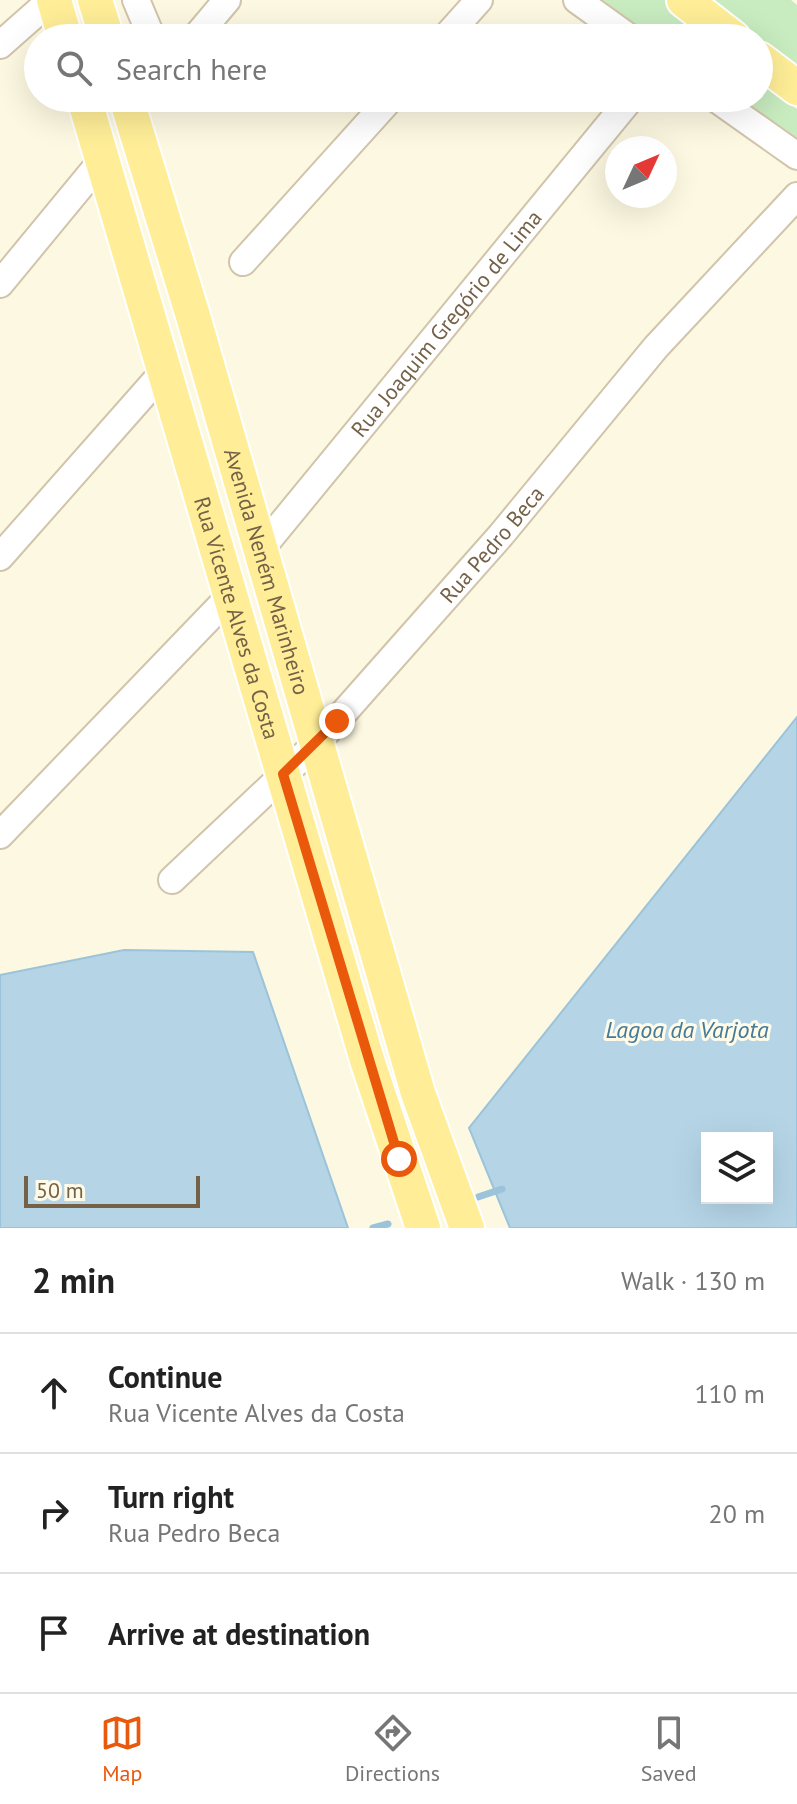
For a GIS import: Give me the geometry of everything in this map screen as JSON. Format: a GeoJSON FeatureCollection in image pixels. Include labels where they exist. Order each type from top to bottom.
{"type":"FeatureCollection","features":[{"type":"Feature","properties":{"kind":"main road"},"geometry":{"type":"LineString","coordinates":[[52,0],[60,24]]}},
{"type":"Feature","properties":{"kind":"main road"},"geometry":{"type":"LineString","coordinates":[[95,0],[103,24]]}},
{"type":"Feature","properties":{"kind":"main road"},"geometry":{"type":"LineString","coordinates":[[684,0],[715,24]]}},
{"type":"Feature","properties":{"kind":"main road"},"geometry":{"type":"LineString","coordinates":[[773,70],[797,88]]}},
{"type":"Feature","properties":{"kind":"main road","name":"Rua Vicente Alves da Costa"},"geometry":{"type":"LineString","coordinates":[[88,112],[367,1060],[423,1228]]}},
{"type":"Feature","properties":{"kind":"main road","name":"Avenida Neném Marinheiro"},"geometry":{"type":"LineString","coordinates":[[137,112],[418,1093],[467,1228]]}},
{"type":"Feature","properties":{"kind":"street"},"geometry":{"type":"LineString","coordinates":[[24,24],[52,0]]}},
{"type":"Feature","properties":{"kind":"street"},"geometry":{"type":"LineString","coordinates":[[136,0],[146,24]]}},
{"type":"Feature","properties":{"kind":"street"},"geometry":{"type":"LineString","coordinates":[[207,24],[227,0]]}},
{"type":"Feature","properties":{"kind":"street"},"geometry":{"type":"LineString","coordinates":[[458,24],[479,0]]}},
{"type":"Feature","properties":{"kind":"street"},"geometry":{"type":"LineString","coordinates":[[577,0],[610,24]]}},
{"type":"Feature","properties":{"kind":"street"},"geometry":{"type":"LineString","coordinates":[[0,45],[24,24]]}},
{"type":"Feature","properties":{"kind":"street"},"geometry":{"type":"LineString","coordinates":[[243,262],[378,112]]}},
{"type":"Feature","properties":{"kind":"street","name":"Rua Joaquim Gregório de Lima"},"geometry":{"type":"LineString","coordinates":[[261,549],[620,112]]}},
{"type":"Feature","properties":{"kind":"street"},"geometry":{"type":"LineString","coordinates":[[735,112],[797,156]]}},
{"type":"Feature","properties":{"kind":"street"},"geometry":{"type":"LineString","coordinates":[[0,284],[103,159]]}},
{"type":"Feature","properties":{"kind":"street","name":"Rua Pedro Beca"},"geometry":{"type":"LineString","coordinates":[[172,880],[316,744],[501,535],[656,347],[797,196]]}},
{"type":"Feature","properties":{"kind":"street"},"geometry":{"type":"LineString","coordinates":[[0,557],[166,369]]}},
{"type":"Feature","properties":{"kind":"street"},"geometry":{"type":"LineString","coordinates":[[0,835],[231,595]]}},
{"type":"Feature","properties":{"kind":"green space"},"geometry":{"type":"Polygon","coordinates":[[[594,0],[666,0],[695,24],[629,24],[594,0]]]}},
{"type":"Feature","properties":{"kind":"green space"},"geometry":{"type":"Polygon","coordinates":[[[704,0],[791,0],[797,5],[797,73],[773,54],[773,24],[735,24],[704,0]]]}},
{"type":"Feature","properties":{"kind":"green space"},"geometry":{"type":"Polygon","coordinates":[[[773,89],[797,109],[797,146],[750,112],[773,112],[773,89]]]}},
{"type":"Feature","properties":{"kind":"water","name":"Lagoa da Varjota"},"geometry":{"type":"Polygon","coordinates":[[[797,717],[797,1228],[510,1228],[469,1128],[797,717]]]}},
{"type":"Feature","properties":{"kind":"water"},"geometry":{"type":"Polygon","coordinates":[[[124,950],[253,952],[348,1228],[0,1228],[0,975],[124,950]]]}},
{"type":"Feature","properties":{"kind":"waterway"},"geometry":{"type":"LineString","coordinates":[[478,1197],[502,1189]]}},
{"type":"Feature","properties":{"kind":"waterway"},"geometry":{"type":"LineString","coordinates":[[373,1228],[388,1224]]}},
{"type":"Feature","properties":{"kind":"route"},"geometry":{"type":"LineString","coordinates":[[337,721],[283,774],[399,1159]]}}]}
